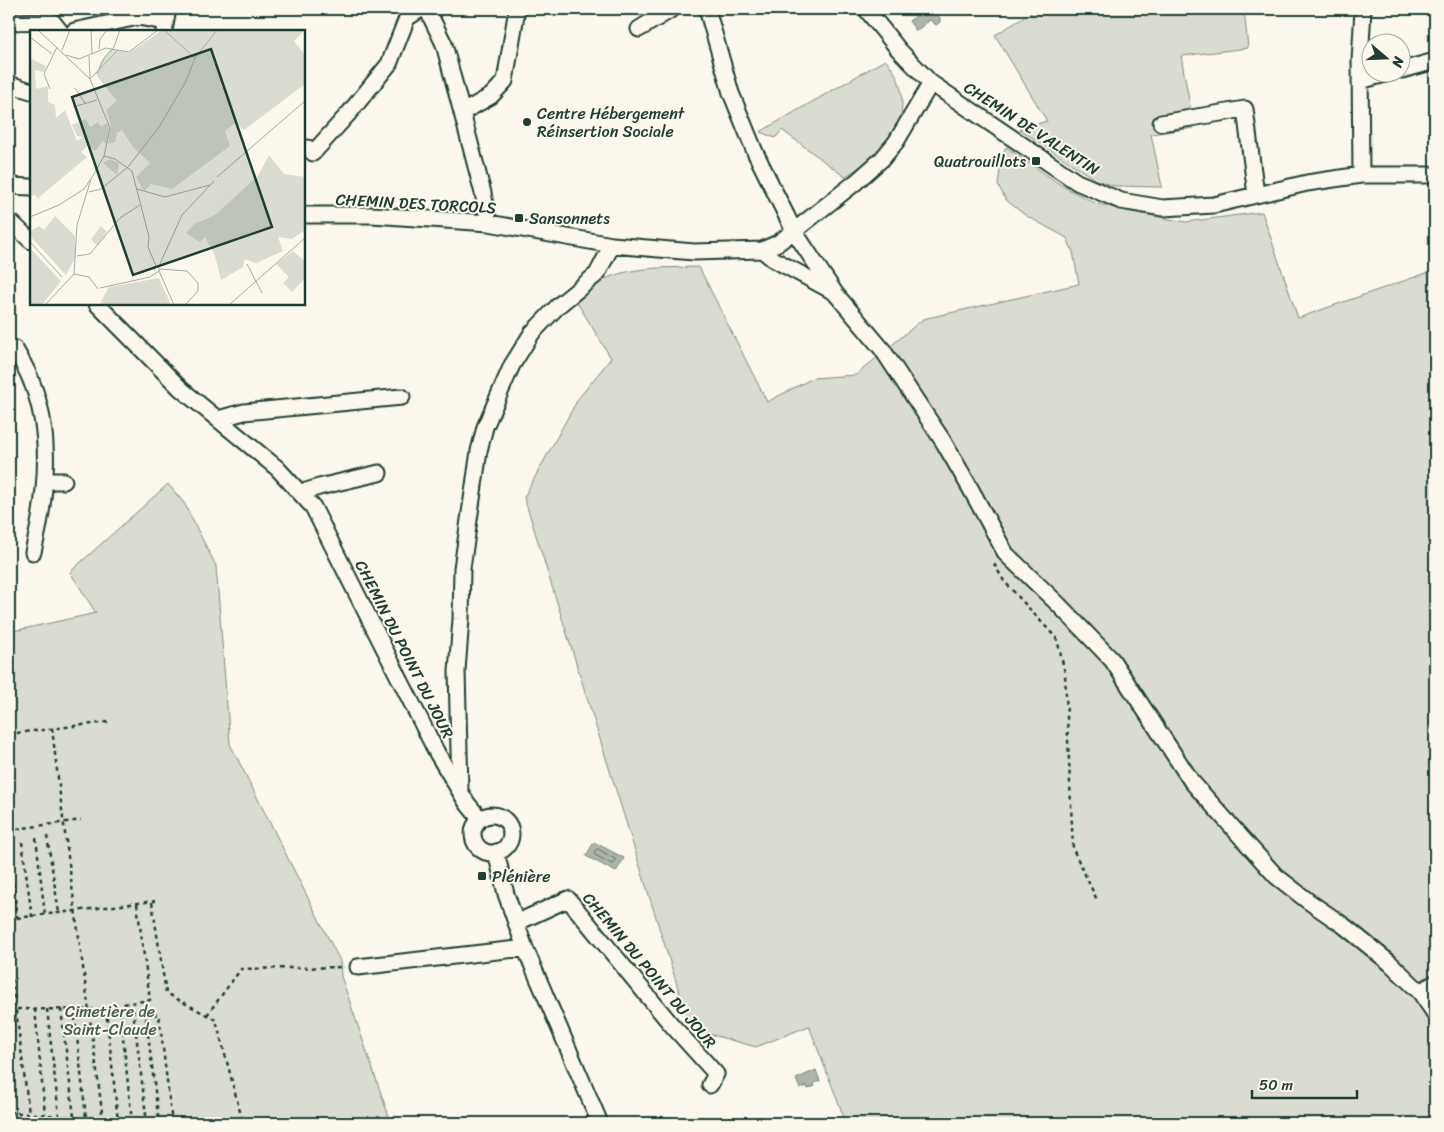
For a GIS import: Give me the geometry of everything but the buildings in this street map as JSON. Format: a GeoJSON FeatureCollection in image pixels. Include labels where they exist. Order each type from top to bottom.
{"type":"FeatureCollection","features":[{"type":"Feature","properties":{"kind":"street"},"geometry":{"type":"LineString","coordinates":[[308,148],[313,153],[350,112],[389,64],[407,18],[421,9]]}},
{"type":"Feature","properties":{"kind":"street"},"geometry":{"type":"LineString","coordinates":[[427,9],[444,44],[463,112],[489,223]]}},
{"type":"Feature","properties":{"kind":"street"},"geometry":{"type":"LineString","coordinates":[[463,112],[491,96],[505,81],[517,9]]}},
{"type":"Feature","properties":{"kind":"street"},"geometry":{"type":"LineString","coordinates":[[639,29],[672,9]]}},
{"type":"Feature","properties":{"kind":"street"},"geometry":{"type":"LineString","coordinates":[[707,9],[731,93],[755,152],[794,231],[835,293],[882,349],[943,440],[1006,554],[1112,660],[1192,782],[1276,876],[1308,901],[1344,925],[1390,963],[1420,992],[1435,1014]]}},
{"type":"Feature","properties":{"kind":"street","name":"CHEMIN DE VALENTIN"},"geometry":{"type":"LineString","coordinates":[[866,9],[899,50],[931,83],[1076,182],[1122,201],[1163,208],[1214,205],[1307,183],[1361,175],[1435,175]]}},
{"type":"Feature","properties":{"kind":"street"},"geometry":{"type":"LineString","coordinates":[[1361,175],[1360,81],[1364,9]]}},
{"type":"Feature","properties":{"kind":"street"},"geometry":{"type":"LineString","coordinates":[[79,30],[138,18],[166,21]]}},
{"type":"Feature","properties":{"kind":"street"},"geometry":{"type":"LineString","coordinates":[[9,22],[52,21],[59,30]]}},
{"type":"Feature","properties":{"kind":"street"},"geometry":{"type":"LineString","coordinates":[[1412,67],[1435,61]]}},
{"type":"Feature","properties":{"kind":"street","name":"CHEMIN DES TORCOLS"},"geometry":{"type":"LineString","coordinates":[[305,215],[372,215],[489,223],[612,245],[694,252],[762,250],[778,243],[794,231],[882,159],[896,142],[931,83]]}},
{"type":"Feature","properties":{"kind":"street"},"geometry":{"type":"LineString","coordinates":[[9,84],[30,91]]}},
{"type":"Feature","properties":{"kind":"street"},"geometry":{"type":"LineString","coordinates":[[1161,124],[1245,109],[1256,195]]}},
{"type":"Feature","properties":{"kind":"street"},"geometry":{"type":"LineString","coordinates":[[9,186],[30,187]]}},
{"type":"Feature","properties":{"kind":"street"},"geometry":{"type":"LineString","coordinates":[[9,220],[30,240]]}},
{"type":"Feature","properties":{"kind":"street"},"geometry":{"type":"LineString","coordinates":[[460,791],[457,671],[462,619],[462,568],[484,427],[512,365],[532,333],[559,305],[597,274],[612,245]]}},
{"type":"Feature","properties":{"kind":"street"},"geometry":{"type":"LineString","coordinates":[[762,250],[773,259],[835,293]]}},
{"type":"Feature","properties":{"kind":"street","name":"CHEMIN DU POINT DU JOUR"},"geometry":{"type":"LineString","coordinates":[[98,305],[181,388],[277,468],[313,507],[438,753],[460,791],[480,819]]}},
{"type":"Feature","properties":{"kind":"street"},"geometry":{"type":"LineString","coordinates":[[9,351],[15,349],[32,382],[38,399],[42,421],[45,491],[33,552]]}},
{"type":"Feature","properties":{"kind":"street"},"geometry":{"type":"LineString","coordinates":[[218,419],[244,412],[402,397]]}},
{"type":"Feature","properties":{"kind":"street"},"geometry":{"type":"LineString","coordinates":[[300,493],[319,486],[378,473]]}},
{"type":"Feature","properties":{"kind":"street"},"geometry":{"type":"LineString","coordinates":[[45,481],[64,481]]}},
{"type":"Feature","properties":{"kind":"street"},"geometry":{"type":"LineString","coordinates":[[438,753],[459,745]]}},
{"type":"Feature","properties":{"kind":"street"},"geometry":{"type":"LineString","coordinates":[[491,815],[497,816],[507,823],[510,834],[506,846],[496,852],[484,851],[475,842],[473,830],[480,819],[491,815]]}},
{"type":"Feature","properties":{"kind":"street"},"geometry":{"type":"LineString","coordinates":[[496,852],[506,894],[524,948],[600,1123]]}},
{"type":"Feature","properties":{"kind":"street","name":"CHEMIN DU POINT DU JOUR"},"geometry":{"type":"LineString","coordinates":[[516,923],[568,899],[670,1023],[716,1074],[710,1085]]}},
{"type":"Feature","properties":{"kind":"street"},"geometry":{"type":"LineString","coordinates":[[358,967],[524,948]]}},
{"type":"Feature","properties":{"kind":"street"},"geometry":{"type":"LineString","coordinates":[[1420,992],[1435,983]]}},
{"type":"Feature","properties":{"kind":"path"},"geometry":{"type":"LineString","coordinates":[[993,561],[1004,581],[1057,639],[1065,673],[1073,849],[1097,900]]}},
{"type":"Feature","properties":{"kind":"path"},"geometry":{"type":"LineString","coordinates":[[9,734],[108,722]]}},
{"type":"Feature","properties":{"kind":"path"},"geometry":{"type":"LineString","coordinates":[[52,728],[103,1120]]}},
{"type":"Feature","properties":{"kind":"path"},"geometry":{"type":"LineString","coordinates":[[9,830],[81,820]]}},
{"type":"Feature","properties":{"kind":"path"},"geometry":{"type":"LineString","coordinates":[[47,836],[59,913]]}},
{"type":"Feature","properties":{"kind":"path"},"geometry":{"type":"LineString","coordinates":[[36,838],[45,915]]}},
{"type":"Feature","properties":{"kind":"path"},"geometry":{"type":"LineString","coordinates":[[22,842],[32,916]]}},
{"type":"Feature","properties":{"kind":"path"},"geometry":{"type":"LineString","coordinates":[[10,851],[17,918]]}},
{"type":"Feature","properties":{"kind":"path"},"geometry":{"type":"LineString","coordinates":[[9,919],[154,902],[166,993],[216,1020],[243,1123]]}},
{"type":"Feature","properties":{"kind":"path"},"geometry":{"type":"LineString","coordinates":[[132,1122],[120,1009],[123,1004],[150,1000],[137,904]]}},
{"type":"Feature","properties":{"kind":"path"},"geometry":{"type":"LineString","coordinates":[[9,955],[29,1113]]}},
{"type":"Feature","properties":{"kind":"path"},"geometry":{"type":"LineString","coordinates":[[207,1015],[241,969],[358,967]]}},
{"type":"Feature","properties":{"kind":"path"},"geometry":{"type":"LineString","coordinates":[[9,1008],[144,1010],[145,1013],[159,1015],[172,1123]]}},
{"type":"Feature","properties":{"kind":"path"},"geometry":{"type":"LineString","coordinates":[[35,1009],[45,1114]]}},
{"type":"Feature","properties":{"kind":"path"},"geometry":{"type":"LineString","coordinates":[[47,1009],[59,1116]]}},
{"type":"Feature","properties":{"kind":"path"},"geometry":{"type":"LineString","coordinates":[[61,1009],[74,1117]]}},
{"type":"Feature","properties":{"kind":"path"},"geometry":{"type":"LineString","coordinates":[[74,1009],[86,1118]]}},
{"type":"Feature","properties":{"kind":"path"},"geometry":{"type":"LineString","coordinates":[[106,1010],[118,1121]]}},
{"type":"Feature","properties":{"kind":"path"},"geometry":{"type":"LineString","coordinates":[[133,1010],[147,1123]]}},
{"type":"Feature","properties":{"kind":"path"},"geometry":{"type":"LineString","coordinates":[[145,1013],[159,1123]]}},
{"type":"Feature","properties":{"kind":"path"},"geometry":{"type":"LineString","coordinates":[[9,1089],[14,1021],[16,1016]]}},
{"type":"Feature","properties":{"kind":"path"},"geometry":{"type":"LineString","coordinates":[[9,1112],[143,1123]]}},
{"type":"Feature","properties":{"kind":"green space"},"geometry":{"type":"Polygon","coordinates":[[[1038,9],[1244,9],[1248,48],[1181,56],[1194,128],[1151,134],[1162,187],[1115,186],[1096,180],[1019,129],[1047,121],[995,35],[1038,9]]]}},
{"type":"Feature","properties":{"kind":"green space"},"geometry":{"type":"Polygon","coordinates":[[[885,60],[895,73],[900,88],[902,99],[898,125],[892,136],[876,154],[845,177],[782,130],[775,138],[760,132],[885,60]]]}},
{"type":"Feature","properties":{"kind":"green space"},"geometry":{"type":"Polygon","coordinates":[[[1006,147],[1064,187],[1095,203],[1186,222],[1262,212],[1298,318],[1435,270],[1435,1123],[839,1123],[845,1120],[809,1026],[756,1047],[691,1029],[524,497],[578,399],[611,358],[575,299],[599,282],[618,274],[653,268],[699,267],[767,402],[813,378],[856,375],[923,319],[1079,284],[1073,252],[1067,238],[1025,215],[1006,200],[998,185],[1002,155],[1006,147]]]}},
{"type":"Feature","properties":{"kind":"green space","name":"Cimetière de Saint-Claude"},"geometry":{"type":"Polygon","coordinates":[[[168,484],[184,503],[216,566],[230,744],[340,961],[341,976],[391,1123],[9,1123],[9,632],[96,613],[70,572],[168,484]]]}},
{"type":"Feature","properties":{"kind":"water"},"geometry":{"type":"Polygon","coordinates":[[[926,9],[933,9],[940,18],[940,22],[936,25],[930,20],[916,31],[909,21],[926,9]]]}},
{"type":"Feature","properties":{"kind":"water"},"geometry":{"type":"Polygon","coordinates":[[[594,842],[624,858],[616,872],[586,856],[594,842]]]}},
{"type":"Feature","properties":{"kind":"water"},"geometry":{"type":"Polygon","coordinates":[[[816,1070],[820,1081],[814,1083],[815,1086],[808,1089],[807,1086],[800,1089],[796,1079],[816,1070]]]}},
{"type":"Feature","properties":{"kind":"place","name":"Centre Hébergement Réinsertion Sociale"},"geometry":{"type":"Point","coordinates":[527,122]}},
{"type":"Feature","properties":{"kind":"place","name":"Quatrouillots"},"geometry":{"type":"Point","coordinates":[1036,161]}},
{"type":"Feature","properties":{"kind":"place","name":"Sansonnets"},"geometry":{"type":"Point","coordinates":[519,218]}},
{"type":"Feature","properties":{"kind":"place","name":"Plénière"},"geometry":{"type":"Point","coordinates":[482,876]}}]}
